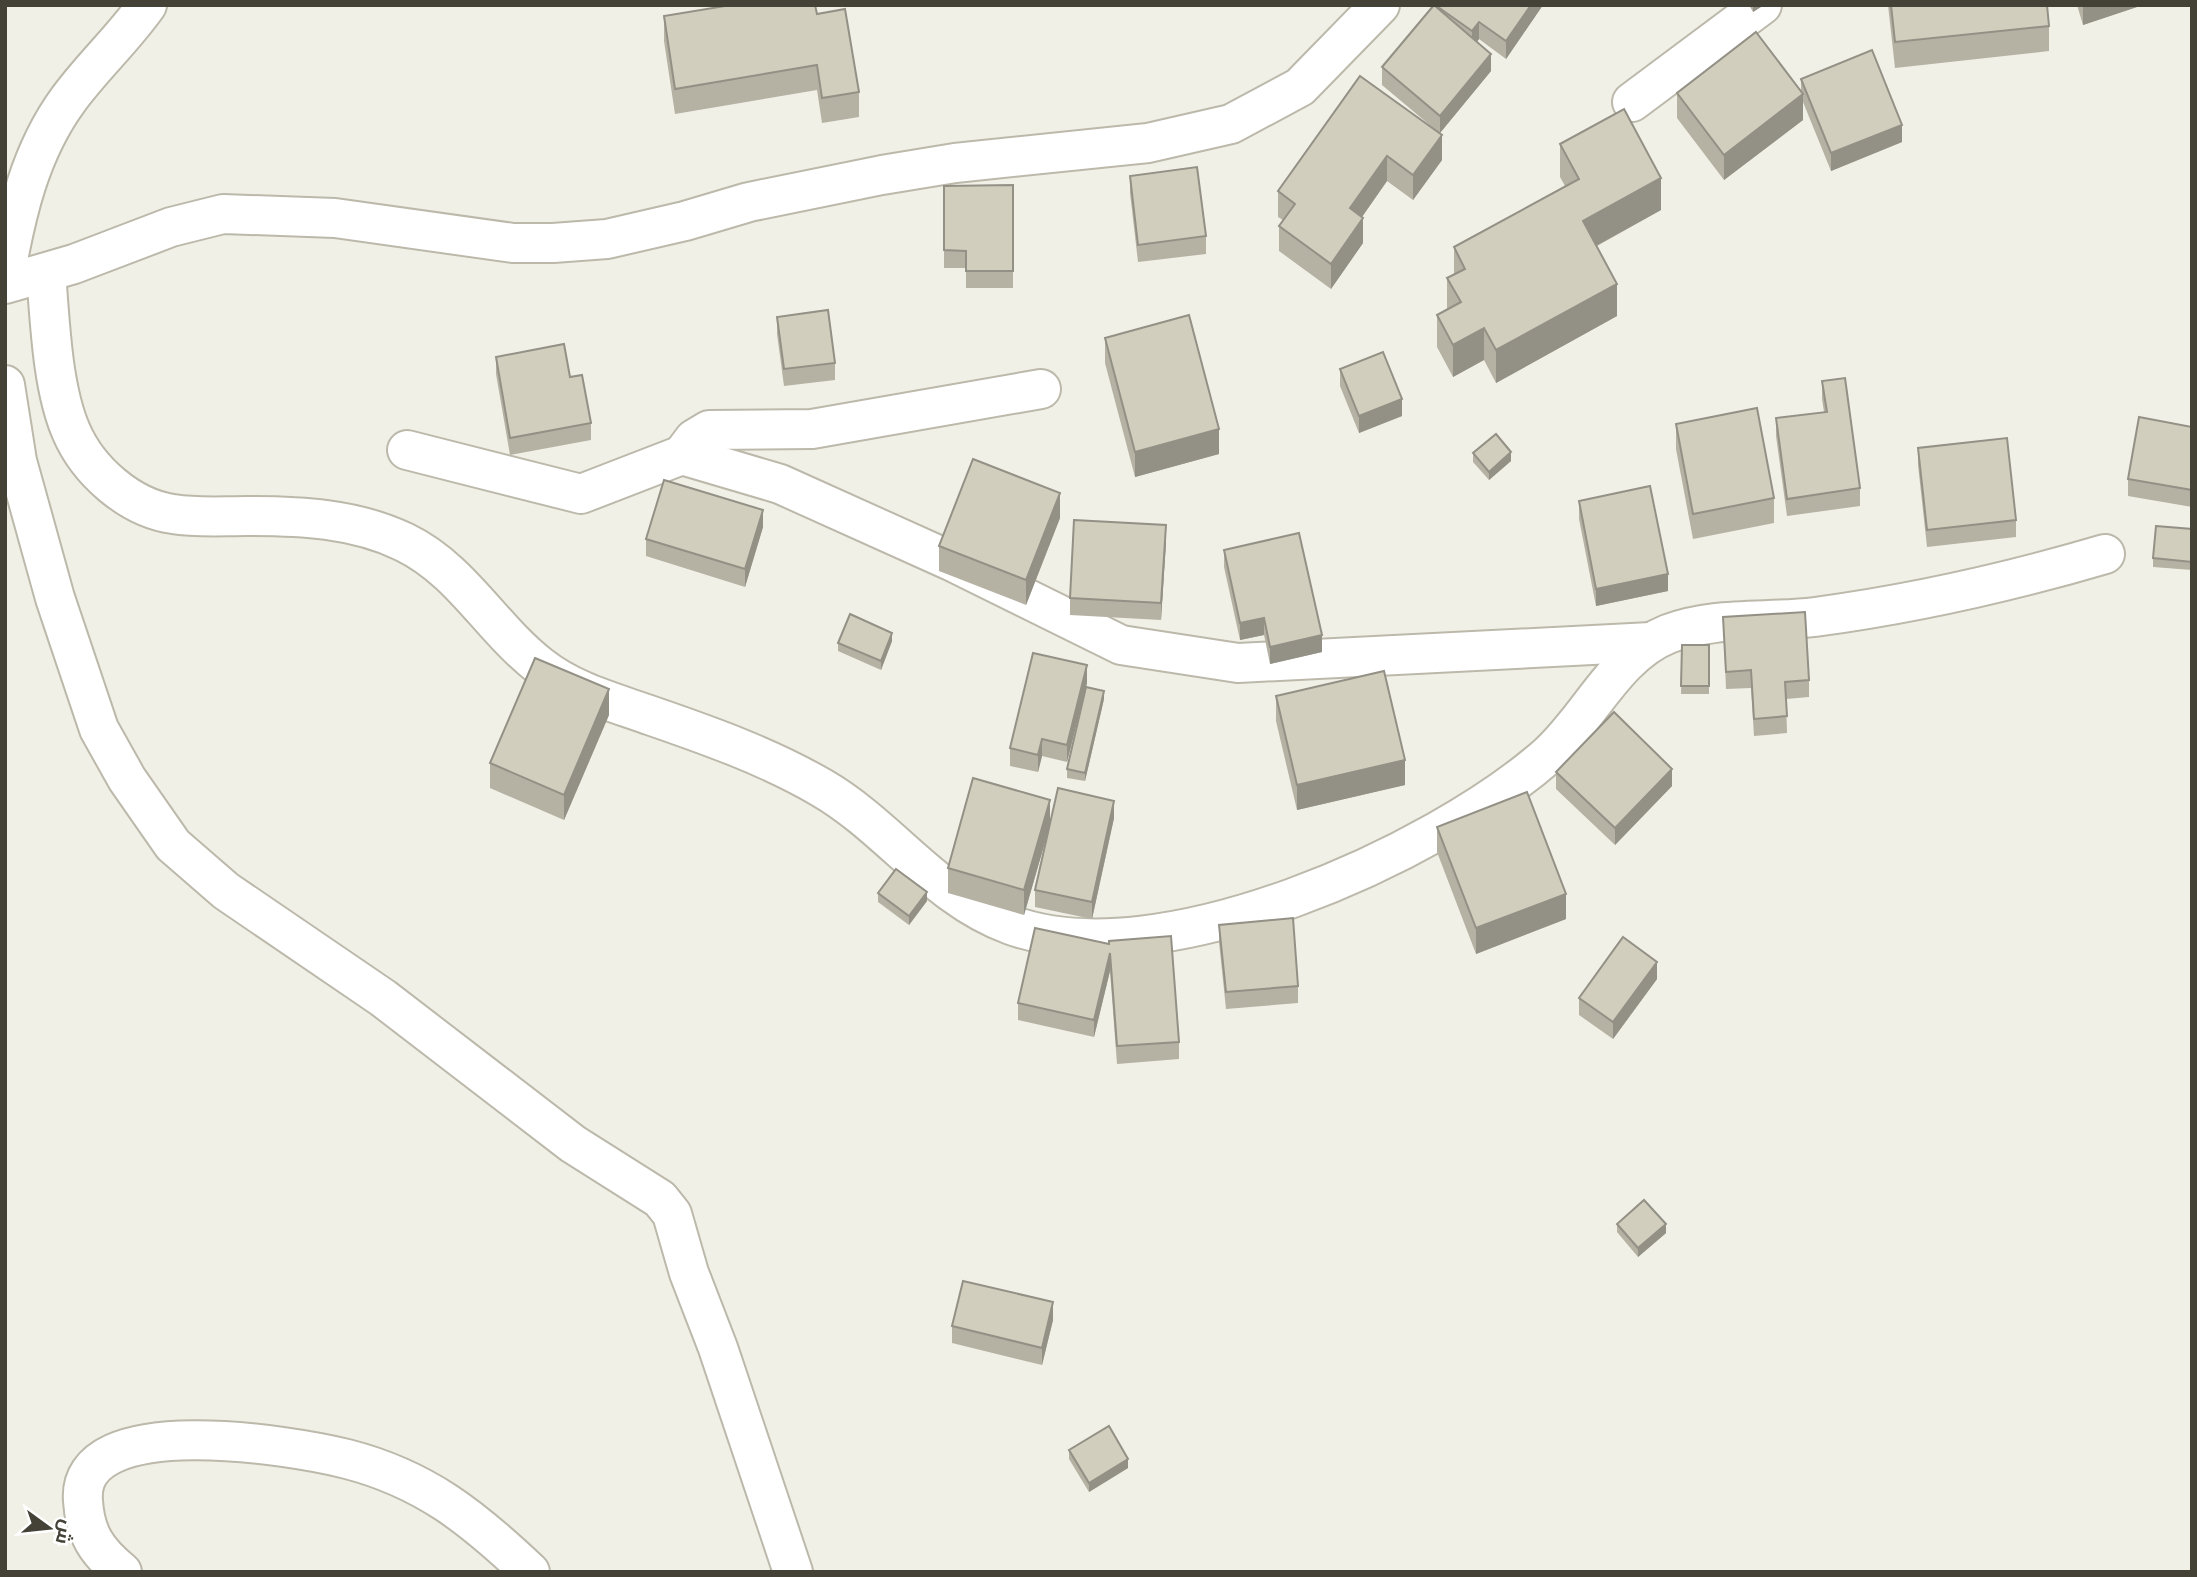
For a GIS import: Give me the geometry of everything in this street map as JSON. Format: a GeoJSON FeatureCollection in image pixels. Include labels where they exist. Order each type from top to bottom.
{"type":"FeatureCollection","features":[{"type":"Feature","properties":{"kind":"street"},"geometry":{"type":"LineString","coordinates":[[5,276],[16,213],[36,158],[67,101],[147,5]]}},
{"type":"Feature","properties":{"kind":"street"},"geometry":{"type":"LineString","coordinates":[[5,284],[46,273],[171,227],[223,215],[335,218],[513,243],[607,239],[685,221],[749,202],[882,175],[955,163],[1149,143],[1231,124],[1300,87],[1380,5]]}},
{"type":"Feature","properties":{"kind":"street"},"geometry":{"type":"LineString","coordinates":[[1632,102],[1762,5]]}},
{"type":"Feature","properties":{"kind":"street"},"geometry":{"type":"LineString","coordinates":[[46,273],[60,392],[71,432],[92,463],[136,503],[169,514],[307,516],[364,527],[403,541],[435,560],[476,598],[508,636],[541,667],[586,694],[707,735],[765,759],[827,790],[908,859],[975,908],[1011,925],[1044,934],[1097,937],[1147,935],[1214,921],[1291,899],[1358,870],[1446,826],[1499,795],[1553,751],[1623,668],[1651,642],[1677,630],[1815,617],[2021,579],[2105,554]]}},
{"type":"Feature","properties":{"kind":"street"},"geometry":{"type":"LineString","coordinates":[[5,386],[17,461],[55,598],[99,729],[127,779],[173,845],[226,891],[383,998],[573,1144],[660,1199],[672,1214],[689,1273],[726,1371],[793,1572]]}},
{"type":"Feature","properties":{"kind":"street"},"geometry":{"type":"LineString","coordinates":[[407,450],[581,494],[682,455],[694,439],[709,430],[812,429],[1041,389]]}},
{"type":"Feature","properties":{"kind":"street"},"geometry":{"type":"LineString","coordinates":[[682,455],[780,484],[951,561],[1121,645],[1238,663],[1651,642]]}},
{"type":"Feature","properties":{"kind":"street"},"geometry":{"type":"LineString","coordinates":[[121,1572],[103,1557],[88,1535],[82,1497],[90,1472],[104,1455],[146,1443],[204,1441],[279,1445],[337,1457],[423,1487],[480,1524],[530,1572]]}},
{"type":"Feature","properties":{"kind":"building"},"geometry":{"type":"Polygon","coordinates":[[[731,5],[815,5],[817,14],[845,9],[859,92],[822,98],[817,65],[675,89],[664,16],[731,5]]]}},
{"type":"Feature","properties":{"kind":"building"},"geometry":{"type":"Polygon","coordinates":[[[1434,5],[1491,54],[1440,116],[1382,67],[1434,5]]]}},
{"type":"Feature","properties":{"kind":"building"},"geometry":{"type":"Polygon","coordinates":[[[1531,5],[1506,41],[1479,22],[1472,31],[1438,7],[1531,5]]]}},
{"type":"Feature","properties":{"kind":"building"},"geometry":{"type":"Polygon","coordinates":[[[1891,5],[2047,5],[2049,26],[1895,42],[1891,5]]]}},
{"type":"Feature","properties":{"kind":"building"},"geometry":{"type":"Polygon","coordinates":[[[1756,32],[1803,94],[1724,155],[1677,93],[1756,32]]]}},
{"type":"Feature","properties":{"kind":"building"},"geometry":{"type":"Polygon","coordinates":[[[1872,50],[1902,125],[1831,153],[1801,79],[1872,50]]]}},
{"type":"Feature","properties":{"kind":"building"},"geometry":{"type":"Polygon","coordinates":[[[1360,76],[1442,135],[1413,175],[1387,156],[1350,208],[1363,218],[1331,264],[1279,226],[1295,204],[1278,191],[1360,76]]]}},
{"type":"Feature","properties":{"kind":"building"},"geometry":{"type":"Polygon","coordinates":[[[1624,109],[1661,178],[1583,221],[1617,284],[1496,350],[1484,328],[1453,345],[1437,315],[1461,302],[1447,278],[1465,269],[1454,247],[1579,179],[1560,144],[1624,109]]]}},
{"type":"Feature","properties":{"kind":"building"},"geometry":{"type":"Polygon","coordinates":[[[1197,167],[1206,236],[1138,245],[1130,176],[1197,167]]]}},
{"type":"Feature","properties":{"kind":"building"},"geometry":{"type":"Polygon","coordinates":[[[1013,185],[1013,271],[966,271],[966,251],[944,250],[944,186],[1013,185]]]}},
{"type":"Feature","properties":{"kind":"building"},"geometry":{"type":"Polygon","coordinates":[[[828,310],[835,363],[784,369],[777,317],[828,310]]]}},
{"type":"Feature","properties":{"kind":"building"},"geometry":{"type":"Polygon","coordinates":[[[1189,315],[1219,429],[1135,452],[1105,338],[1189,315]]]}},
{"type":"Feature","properties":{"kind":"building"},"geometry":{"type":"Polygon","coordinates":[[[564,344],[570,377],[582,375],[591,423],[510,438],[496,357],[564,344]]]}},
{"type":"Feature","properties":{"kind":"building"},"geometry":{"type":"Polygon","coordinates":[[[1383,352],[1402,399],[1359,416],[1340,369],[1383,352]]]}},
{"type":"Feature","properties":{"kind":"building"},"geometry":{"type":"Polygon","coordinates":[[[1845,378],[1860,488],[1787,499],[1776,418],[1827,412],[1822,381],[1845,378]]]}},
{"type":"Feature","properties":{"kind":"building"},"geometry":{"type":"Polygon","coordinates":[[[1757,408],[1774,498],[1693,514],[1676,424],[1757,408]]]}},
{"type":"Feature","properties":{"kind":"building"},"geometry":{"type":"Polygon","coordinates":[[[2139,417],[2192,427],[2192,490],[2128,479],[2139,417]]]}},
{"type":"Feature","properties":{"kind":"building"},"geometry":{"type":"Polygon","coordinates":[[[1496,434],[1511,452],[1489,472],[1473,453],[1496,434]]]}},
{"type":"Feature","properties":{"kind":"building"},"geometry":{"type":"Polygon","coordinates":[[[2007,438],[2016,520],[1927,530],[1918,448],[2007,438]]]}},
{"type":"Feature","properties":{"kind":"building"},"geometry":{"type":"Polygon","coordinates":[[[973,459],[1060,493],[1026,580],[939,546],[973,459]]]}},
{"type":"Feature","properties":{"kind":"building"},"geometry":{"type":"Polygon","coordinates":[[[664,480],[763,510],[745,569],[646,539],[664,480]]]}},
{"type":"Feature","properties":{"kind":"building"},"geometry":{"type":"Polygon","coordinates":[[[1650,486],[1668,574],[1596,589],[1579,501],[1650,486]]]}},
{"type":"Feature","properties":{"kind":"building"},"geometry":{"type":"Polygon","coordinates":[[[1074,520],[1166,525],[1161,603],[1070,598],[1074,520]]]}},
{"type":"Feature","properties":{"kind":"building"},"geometry":{"type":"Polygon","coordinates":[[[2156,526],[2192,529],[2192,562],[2153,558],[2156,526]]]}},
{"type":"Feature","properties":{"kind":"building"},"geometry":{"type":"Polygon","coordinates":[[[1299,533],[1322,635],[1270,647],[1264,618],[1240,623],[1224,550],[1299,533]]]}},
{"type":"Feature","properties":{"kind":"building"},"geometry":{"type":"Polygon","coordinates":[[[1805,612],[1809,680],[1785,682],[1787,716],[1754,719],[1751,670],[1726,672],[1723,617],[1805,612]]]}},
{"type":"Feature","properties":{"kind":"building"},"geometry":{"type":"Polygon","coordinates":[[[850,614],[892,633],[881,661],[838,643],[850,614]]]}},
{"type":"Feature","properties":{"kind":"building"},"geometry":{"type":"Polygon","coordinates":[[[1682,645],[1709,645],[1709,686],[1681,686],[1682,645]]]}},
{"type":"Feature","properties":{"kind":"building"},"geometry":{"type":"Polygon","coordinates":[[[1033,653],[1087,665],[1067,745],[1042,739],[1038,755],[1010,748],[1033,653]]]}},
{"type":"Feature","properties":{"kind":"building"},"geometry":{"type":"Polygon","coordinates":[[[535,658],[609,689],[564,795],[490,763],[535,658]]]}},
{"type":"Feature","properties":{"kind":"building"},"geometry":{"type":"Polygon","coordinates":[[[1384,671],[1405,760],[1297,785],[1276,696],[1384,671]]]}},
{"type":"Feature","properties":{"kind":"building"},"geometry":{"type":"Polygon","coordinates":[[[1086,687],[1104,691],[1085,773],[1067,769],[1086,687]]]}},
{"type":"Feature","properties":{"kind":"building"},"geometry":{"type":"Polygon","coordinates":[[[1614,712],[1672,769],[1615,828],[1556,772],[1614,712]]]}},
{"type":"Feature","properties":{"kind":"building"},"geometry":{"type":"Polygon","coordinates":[[[973,778],[1050,800],[1024,890],[948,868],[973,778]]]}},
{"type":"Feature","properties":{"kind":"building"},"geometry":{"type":"Polygon","coordinates":[[[1058,788],[1114,801],[1092,902],[1035,890],[1058,788]]]}},
{"type":"Feature","properties":{"kind":"building"},"geometry":{"type":"Polygon","coordinates":[[[1527,792],[1566,894],[1476,928],[1437,827],[1527,792]]]}},
{"type":"Feature","properties":{"kind":"building"},"geometry":{"type":"Polygon","coordinates":[[[896,869],[927,892],[909,916],[878,893],[896,869]]]}},
{"type":"Feature","properties":{"kind":"building"},"geometry":{"type":"Polygon","coordinates":[[[1293,918],[1298,986],[1226,992],[1219,925],[1293,918]]]}},
{"type":"Feature","properties":{"kind":"building"},"geometry":{"type":"Polygon","coordinates":[[[1035,928],[1109,944],[1109,941],[1171,936],[1179,1042],[1117,1046],[1110,953],[1094,1020],[1018,1003],[1035,928]]]}},
{"type":"Feature","properties":{"kind":"building"},"geometry":{"type":"Polygon","coordinates":[[[1623,937],[1657,962],[1613,1022],[1579,998],[1623,937]]]}},
{"type":"Feature","properties":{"kind":"building"},"geometry":{"type":"Polygon","coordinates":[[[1644,1200],[1666,1224],[1638,1248],[1617,1224],[1644,1200]]]}},
{"type":"Feature","properties":{"kind":"building"},"geometry":{"type":"Polygon","coordinates":[[[963,1281],[1053,1302],[1042,1348],[952,1326],[963,1281]]]}},
{"type":"Feature","properties":{"kind":"building"},"geometry":{"type":"Polygon","coordinates":[[[1109,1426],[1128,1459],[1089,1483],[1069,1450],[1109,1426]]]}}]}
